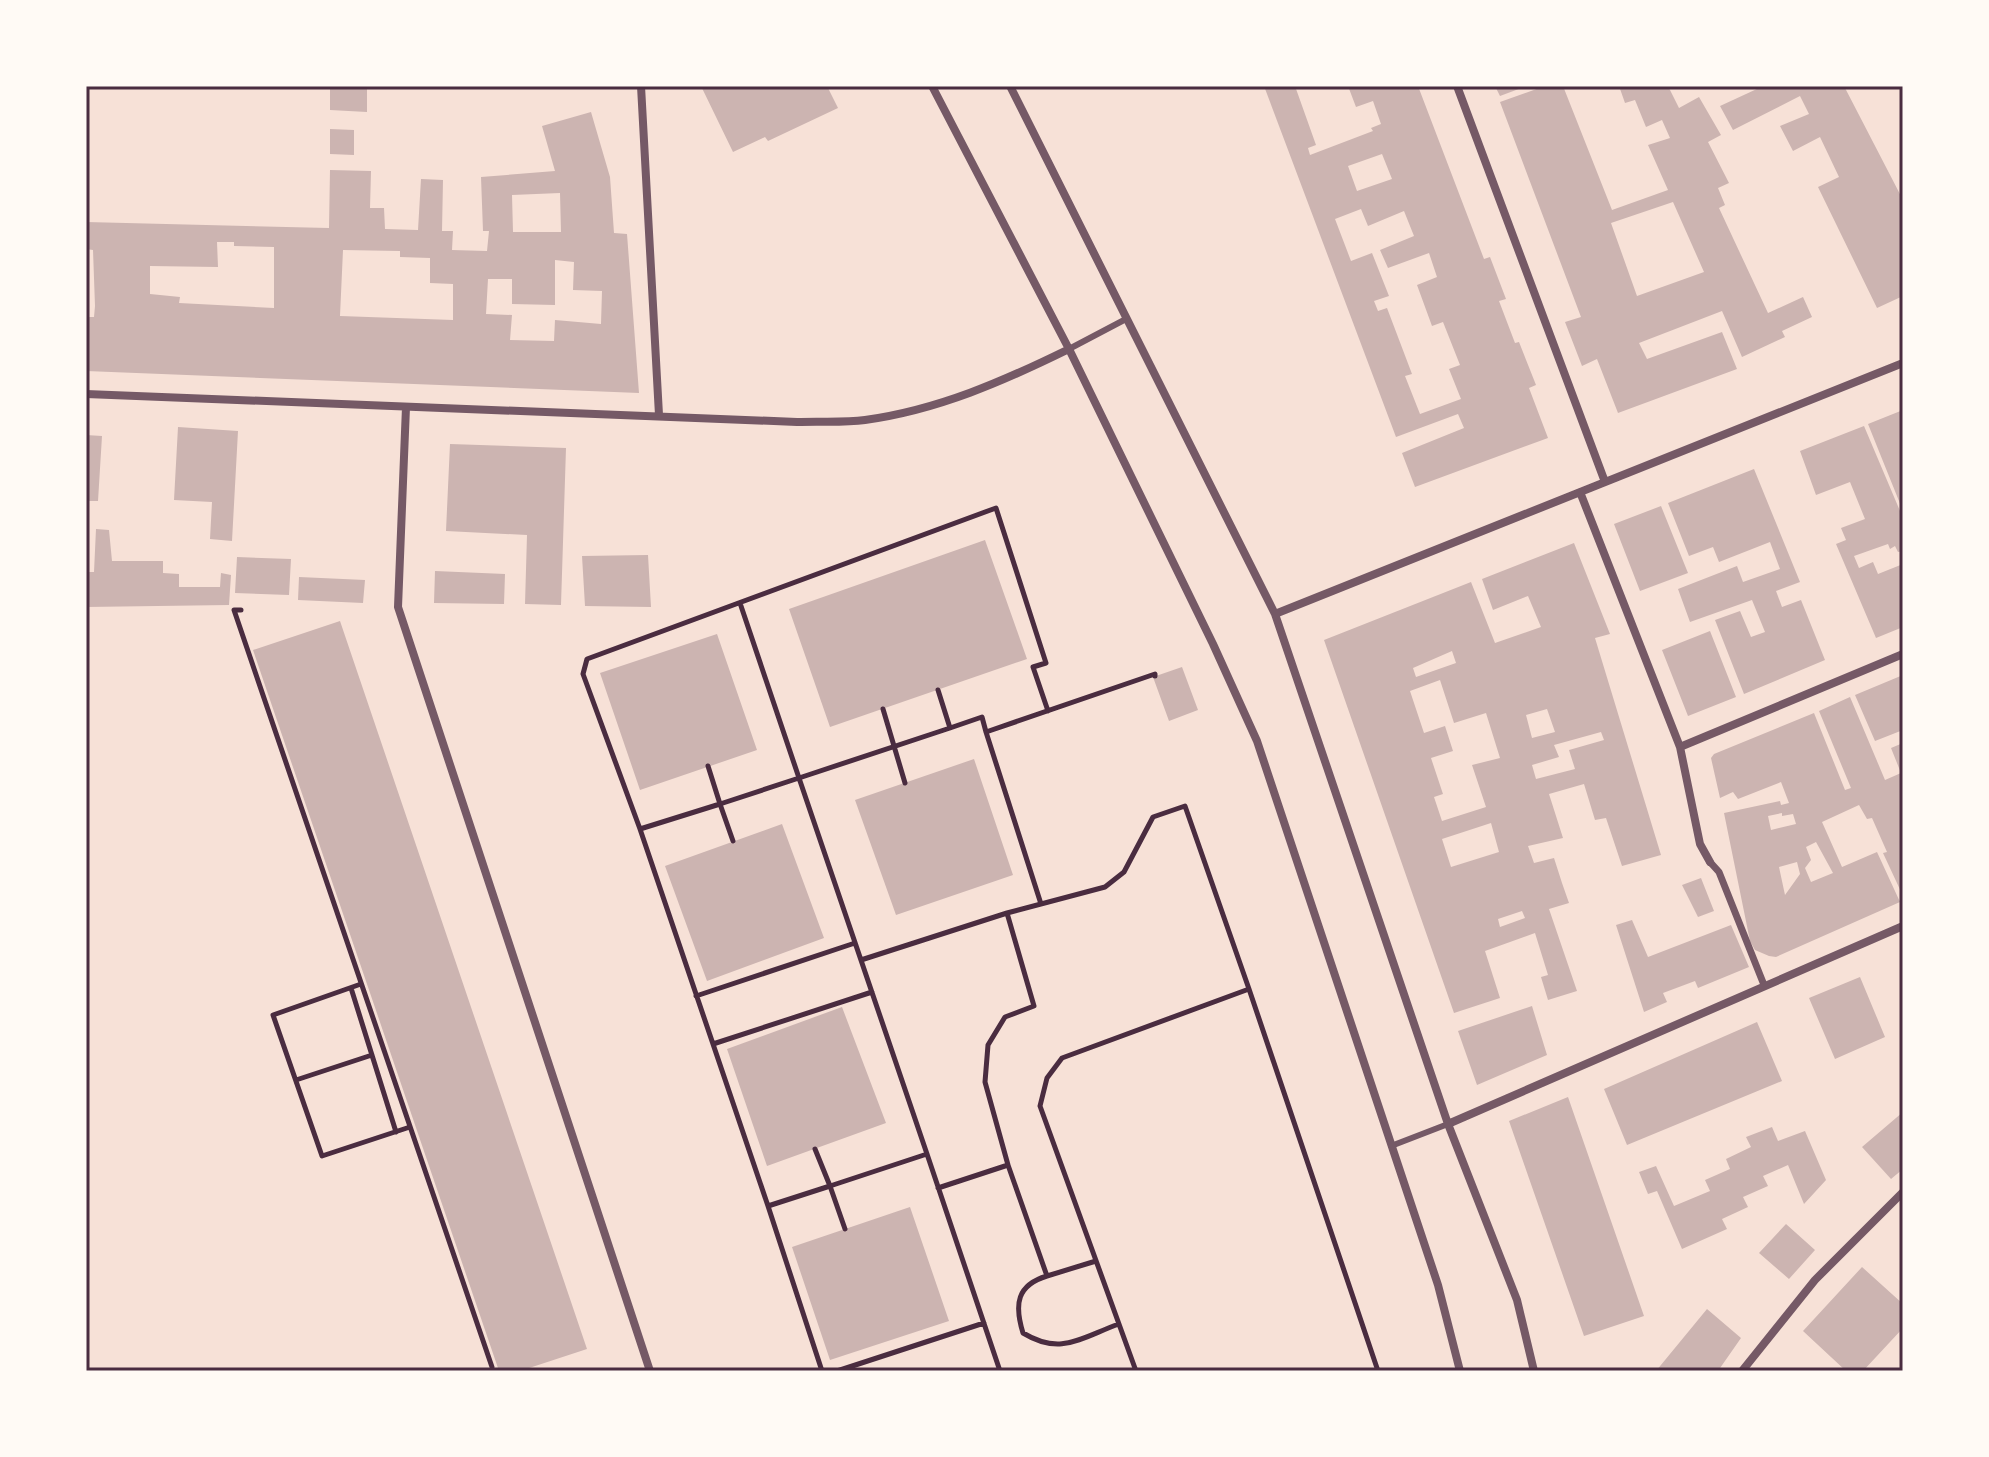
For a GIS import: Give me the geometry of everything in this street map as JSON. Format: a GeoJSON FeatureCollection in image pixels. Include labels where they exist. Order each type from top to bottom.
{"type":"FeatureCollection","features":[{"type":"Feature","properties":{"kind":"street"},"geometry":{"type":"LineString","coordinates":[[641,86],[659,415]]}},
{"type":"Feature","properties":{"kind":"street"},"geometry":{"type":"LineString","coordinates":[[932,86],[1069,349],[1257,741],[1438,1285],[1460,1371]]}},
{"type":"Feature","properties":{"kind":"street"},"geometry":{"type":"LineString","coordinates":[[1010,86],[1275,614],[1448,1124],[1517,1300],[1534,1371]]}},
{"type":"Feature","properties":{"kind":"street"},"geometry":{"type":"LineString","coordinates":[[1457,86],[1605,482]]}},
{"type":"Feature","properties":{"kind":"street"},"geometry":{"type":"LineString","coordinates":[[86,394],[797,422],[863,420],[923,409],[1012,378],[1069,349]]}},
{"type":"Feature","properties":{"kind":"street"},"geometry":{"type":"LineString","coordinates":[[1275,614],[1903,363]]}},
{"type":"Feature","properties":{"kind":"street"},"geometry":{"type":"LineString","coordinates":[[406,407],[398,607],[650,1371]]}},
{"type":"Feature","properties":{"kind":"street"},"geometry":{"type":"LineString","coordinates":[[1580,492],[1680,747],[1700,844],[1719,872],[1764,985]]}},
{"type":"Feature","properties":{"kind":"street"},"geometry":{"type":"LineString","coordinates":[[1680,747],[1903,654]]}},
{"type":"Feature","properties":{"kind":"street"},"geometry":{"type":"LineString","coordinates":[[1448,1124],[1903,926]]}},
{"type":"Feature","properties":{"kind":"street"},"geometry":{"type":"LineString","coordinates":[[1742,1371],[1815,1280],[1903,1192]]}},
{"type":"Feature","properties":{"kind":"lane"},"geometry":{"type":"LineString","coordinates":[[1069,349],[1126,319]]}},
{"type":"Feature","properties":{"kind":"lane"},"geometry":{"type":"LineString","coordinates":[[1391,1146],[1448,1124]]}},
{"type":"Feature","properties":{"kind":"path"},"geometry":{"type":"LineString","coordinates":[[822,1371],[640,829],[583,674],[587,659],[996,508],[1046,663],[1033,667],[1048,711]]}},
{"type":"Feature","properties":{"kind":"path"},"geometry":{"type":"LineString","coordinates":[[740,603],[1000,1371]]}},
{"type":"Feature","properties":{"kind":"path"},"geometry":{"type":"LineString","coordinates":[[241,610],[234,610],[492,1367]]}},
{"type":"Feature","properties":{"kind":"path"},"geometry":{"type":"LineString","coordinates":[[986,732],[1155,676]]}},
{"type":"Feature","properties":{"kind":"path"},"geometry":{"type":"LineString","coordinates":[[938,690],[950,728]]}},
{"type":"Feature","properties":{"kind":"path"},"geometry":{"type":"LineString","coordinates":[[883,709],[905,783]]}},
{"type":"Feature","properties":{"kind":"path"},"geometry":{"type":"LineString","coordinates":[[640,829],[982,717],[1041,904]]}},
{"type":"Feature","properties":{"kind":"path"},"geometry":{"type":"LineString","coordinates":[[708,766],[733,841]]}},
{"type":"Feature","properties":{"kind":"path"},"geometry":{"type":"LineString","coordinates":[[861,960],[1007,913],[1105,887],[1124,872],[1153,817],[1185,806],[1378,1371]]}},
{"type":"Feature","properties":{"kind":"path"},"geometry":{"type":"LineString","coordinates":[[1007,913],[1034,1006],[1005,1017],[988,1045],[985,1082],[1008,1165],[1047,1276]]}},
{"type":"Feature","properties":{"kind":"path"},"geometry":{"type":"LineString","coordinates":[[696,996],[855,943]]}},
{"type":"Feature","properties":{"kind":"path"},"geometry":{"type":"LineString","coordinates":[[361,984],[273,1015],[322,1156],[410,1127]]}},
{"type":"Feature","properties":{"kind":"path"},"geometry":{"type":"LineString","coordinates":[[350,988],[396,1132]]}},
{"type":"Feature","properties":{"kind":"path"},"geometry":{"type":"LineString","coordinates":[[1136,1371],[1040,1106],[1047,1078],[1062,1058],[1249,989]]}},
{"type":"Feature","properties":{"kind":"path"},"geometry":{"type":"LineString","coordinates":[[713,1044],[872,992]]}},
{"type":"Feature","properties":{"kind":"path"},"geometry":{"type":"LineString","coordinates":[[296,1080],[372,1055]]}},
{"type":"Feature","properties":{"kind":"path"},"geometry":{"type":"LineString","coordinates":[[815,1149],[845,1229]]}},
{"type":"Feature","properties":{"kind":"path"},"geometry":{"type":"LineString","coordinates":[[768,1206],[927,1154]]}},
{"type":"Feature","properties":{"kind":"path"},"geometry":{"type":"LineString","coordinates":[[938,1188],[1008,1165]]}},
{"type":"Feature","properties":{"kind":"path"},"geometry":{"type":"LineString","coordinates":[[1096,1261],[1030,1281],[1019,1299],[1018,1317],[1023,1333],[1039,1343],[1056,1347],[1119,1324]]}},
{"type":"Feature","properties":{"kind":"path"},"geometry":{"type":"LineString","coordinates":[[837,1371],[984,1323]]}},
{"type":"Feature","properties":{"kind":"building"},"geometry":{"type":"Polygon","coordinates":[[[330,86],[367,86],[367,112],[330,110],[330,86]]]}},
{"type":"Feature","properties":{"kind":"building"},"geometry":{"type":"Polygon","coordinates":[[[701,86],[827,86],[838,108],[768,141],[765,137],[733,152],[701,86]]]}},
{"type":"Feature","properties":{"kind":"building"},"geometry":{"type":"Polygon","coordinates":[[[1264,86],[1295,86],[1316,145],[1308,148],[1310,155],[1373,131],[1371,128],[1381,124],[1373,101],[1356,107],[1348,86],[1418,86],[1484,259],[1490,257],[1506,299],[1499,301],[1536,385],[1529,388],[1548,438],[1415,487],[1402,453],[1464,428],[1458,414],[1396,437],[1264,86]],[[1382,154],[1348,166],[1357,191],[1392,179],[1382,154]],[[1361,209],[1335,219],[1351,261],[1372,253],[1389,296],[1374,301],[1378,311],[1387,308],[1412,374],[1405,376],[1420,414],[1461,399],[1449,369],[1460,365],[1443,322],[1432,326],[1417,285],[1437,277],[1429,253],[1388,268],[1380,250],[1414,236],[1404,211],[1368,226],[1361,209]]]}},
{"type":"Feature","properties":{"kind":"building"},"geometry":{"type":"Polygon","coordinates":[[[1495,86],[1527,86],[1500,96],[1495,86]]]}},
{"type":"Feature","properties":{"kind":"building"},"geometry":{"type":"Polygon","coordinates":[[[1545,86],[1563,86],[1612,210],[1668,190],[1648,145],[1670,138],[1662,120],[1646,127],[1635,100],[1625,103],[1619,86],[1668,86],[1679,108],[1699,97],[1721,135],[1708,142],[1729,183],[1718,188],[1725,205],[1719,208],[1768,313],[1803,297],[1812,317],[1782,331],[1785,337],[1742,357],[1722,311],[1639,343],[1647,359],[1722,332],[1737,369],[1618,413],[1597,359],[1582,366],[1565,322],[1581,317],[1500,102],[1545,86]],[[1673,202],[1611,223],[1637,296],[1704,272],[1673,202]]]}},
{"type":"Feature","properties":{"kind":"building"},"geometry":{"type":"Polygon","coordinates":[[[1758,86],[1844,86],[1903,200],[1903,296],[1877,308],[1818,187],[1839,177],[1820,137],[1793,151],[1780,126],[1809,114],[1800,96],[1733,130],[1720,106],[1758,86]]]}},
{"type":"Feature","properties":{"kind":"building"},"geometry":{"type":"Polygon","coordinates":[[[591,112],[610,177],[614,233],[627,234],[639,393],[86,371],[86,317],[94,317],[95,306],[93,250],[86,249],[86,222],[329,228],[330,170],[371,171],[370,208],[384,208],[385,229],[418,230],[421,179],[443,180],[442,231],[453,231],[452,250],[487,251],[489,231],[483,231],[481,177],[555,171],[542,126],[591,112]],[[560,193],[512,195],[513,232],[561,232],[560,193]],[[217,242],[218,267],[150,266],[150,294],[180,297],[179,303],[274,308],[274,247],[234,246],[234,242],[217,242]],[[343,250],[340,316],[453,320],[453,284],[430,283],[430,258],[400,257],[400,251],[343,250]],[[555,260],[555,305],[512,304],[512,279],[488,279],[486,314],[512,315],[510,340],[554,341],[555,320],[601,324],[602,291],[573,290],[574,262],[555,260]]]}},
{"type":"Feature","properties":{"kind":"building"},"geometry":{"type":"Polygon","coordinates":[[[330,129],[354,130],[354,155],[330,154],[330,129]]]}},
{"type":"Feature","properties":{"kind":"building"},"geometry":{"type":"Polygon","coordinates":[[[1903,410],[1903,511],[1868,424],[1903,410]]]}},
{"type":"Feature","properties":{"kind":"building"},"geometry":{"type":"Polygon","coordinates":[[[1864,426],[1903,518],[1903,551],[1898,552],[1895,546],[1890,549],[1888,544],[1854,556],[1859,568],[1873,562],[1878,574],[1903,564],[1903,627],[1876,638],[1836,544],[1846,540],[1841,528],[1865,519],[1850,482],[1816,495],[1800,451],[1864,426]]]}},
{"type":"Feature","properties":{"kind":"building"},"geometry":{"type":"Polygon","coordinates":[[[178,427],[238,431],[232,541],[210,539],[212,502],[174,500],[178,427]]]}},
{"type":"Feature","properties":{"kind":"building"},"geometry":{"type":"Polygon","coordinates":[[[86,435],[102,436],[98,501],[86,501],[86,435]]]}},
{"type":"Feature","properties":{"kind":"building"},"geometry":{"type":"Polygon","coordinates":[[[450,444],[566,448],[561,605],[525,604],[527,535],[446,531],[450,444]]]}},
{"type":"Feature","properties":{"kind":"building"},"geometry":{"type":"Polygon","coordinates":[[[1754,469],[1800,582],[1776,591],[1782,607],[1801,600],[1825,660],[1744,694],[1715,620],[1740,611],[1751,637],[1765,632],[1752,600],[1690,622],[1678,589],[1737,566],[1743,582],[1780,569],[1770,542],[1719,562],[1713,547],[1689,556],[1668,503],[1754,469]]]}},
{"type":"Feature","properties":{"kind":"building"},"geometry":{"type":"Polygon","coordinates":[[[1661,506],[1688,573],[1640,591],[1614,524],[1661,506]]]}},
{"type":"Feature","properties":{"kind":"building"},"geometry":{"type":"Polygon","coordinates":[[[96,529],[109,530],[112,561],[163,561],[163,573],[179,574],[179,587],[220,587],[221,573],[231,575],[229,605],[86,607],[86,572],[94,572],[96,529]]]}},
{"type":"Feature","properties":{"kind":"building"},"geometry":{"type":"Polygon","coordinates":[[[985,540],[1027,659],[830,727],[789,609],[985,540]]]}},
{"type":"Feature","properties":{"kind":"building"},"geometry":{"type":"Polygon","coordinates":[[[1574,543],[1610,634],[1595,638],[1661,855],[1622,866],[1606,818],[1595,820],[1584,784],[1549,794],[1563,838],[1528,846],[1534,863],[1554,858],[1569,903],[1549,909],[1577,991],[1548,1000],[1541,977],[1548,975],[1535,933],[1485,951],[1500,998],[1454,1013],[1324,640],[1471,582],[1495,643],[1541,627],[1528,596],[1493,610],[1482,579],[1574,543]],[[1452,651],[1413,668],[1416,677],[1456,663],[1452,651]],[[1440,680],[1410,691],[1424,733],[1445,726],[1453,751],[1431,758],[1443,794],[1434,797],[1442,821],[1486,807],[1472,765],[1500,758],[1486,713],[1454,723],[1440,680]],[[1547,709],[1526,715],[1532,738],[1555,732],[1547,709]],[[1601,732],[1554,745],[1559,757],[1532,765],[1536,779],[1575,769],[1569,750],[1604,740],[1601,732]],[[1491,823],[1442,839],[1451,867],[1499,852],[1491,823]],[[1522,911],[1498,919],[1500,927],[1525,918],[1522,911]]]}},
{"type":"Feature","properties":{"kind":"building"},"geometry":{"type":"Polygon","coordinates":[[[648,555],[651,607],[585,606],[582,556],[648,555]]]}},
{"type":"Feature","properties":{"kind":"building"},"geometry":{"type":"Polygon","coordinates":[[[237,557],[291,559],[289,595],[235,593],[237,557]]]}},
{"type":"Feature","properties":{"kind":"building"},"geometry":{"type":"Polygon","coordinates":[[[435,571],[505,574],[504,604],[434,603],[435,571]]]}},
{"type":"Feature","properties":{"kind":"building"},"geometry":{"type":"Polygon","coordinates":[[[299,577],[365,580],[363,603],[298,600],[299,577]]]}},
{"type":"Feature","properties":{"kind":"building"},"geometry":{"type":"Polygon","coordinates":[[[340,621],[587,1349],[520,1371],[499,1371],[253,650],[340,621]]]}},
{"type":"Feature","properties":{"kind":"building"},"geometry":{"type":"Polygon","coordinates":[[[1710,631],[1736,697],[1688,716],[1662,650],[1710,631]]]}},
{"type":"Feature","properties":{"kind":"building"},"geometry":{"type":"Polygon","coordinates":[[[717,634],[757,750],[640,790],[600,673],[717,634]]]}},
{"type":"Feature","properties":{"kind":"building"},"geometry":{"type":"Polygon","coordinates":[[[1182,667],[1198,710],[1169,721],[1153,677],[1182,667]]]}},
{"type":"Feature","properties":{"kind":"building"},"geometry":{"type":"Polygon","coordinates":[[[1903,675],[1903,730],[1875,741],[1855,695],[1903,675]]]}},
{"type":"Feature","properties":{"kind":"building"},"geometry":{"type":"Polygon","coordinates":[[[1850,697],[1885,780],[1901,773],[1891,748],[1903,743],[1903,896],[1883,853],[1887,852],[1872,818],[1867,819],[1859,805],[1822,822],[1842,867],[1877,852],[1900,902],[1776,957],[1769,956],[1755,950],[1750,941],[1724,813],[1780,801],[1781,805],[1789,803],[1781,782],[1738,799],[1733,792],[1720,798],[1711,758],[1714,754],[1814,713],[1845,790],[1851,788],[1819,711],[1850,697]],[[1782,813],[1768,816],[1771,830],[1796,824],[1793,814],[1782,816],[1782,813]],[[1816,842],[1806,847],[1811,860],[1805,868],[1811,882],[1833,873],[1816,842]],[[1797,862],[1779,867],[1785,895],[1800,874],[1797,862]]]}},
{"type":"Feature","properties":{"kind":"building"},"geometry":{"type":"Polygon","coordinates":[[[974,759],[1013,875],[896,915],[855,800],[974,759]]]}},
{"type":"Feature","properties":{"kind":"building"},"geometry":{"type":"Polygon","coordinates":[[[782,824],[824,938],[707,981],[665,866],[782,824]]]}},
{"type":"Feature","properties":{"kind":"building"},"geometry":{"type":"Polygon","coordinates":[[[1701,878],[1714,911],[1698,917],[1682,885],[1701,878]]]}},
{"type":"Feature","properties":{"kind":"building"},"geometry":{"type":"Polygon","coordinates":[[[1632,920],[1648,957],[1731,925],[1749,967],[1698,988],[1695,981],[1663,993],[1667,1002],[1644,1012],[1616,925],[1632,920]]]}},
{"type":"Feature","properties":{"kind":"building"},"geometry":{"type":"Polygon","coordinates":[[[1860,977],[1885,1037],[1835,1059],[1809,998],[1860,977]]]}},
{"type":"Feature","properties":{"kind":"building"},"geometry":{"type":"Polygon","coordinates":[[[1532,1006],[1547,1055],[1477,1085],[1458,1031],[1532,1006]]]}},
{"type":"Feature","properties":{"kind":"building"},"geometry":{"type":"Polygon","coordinates":[[[842,1007],[886,1123],[767,1166],[727,1049],[842,1007]]]}},
{"type":"Feature","properties":{"kind":"building"},"geometry":{"type":"Polygon","coordinates":[[[1757,1022],[1782,1081],[1627,1145],[1604,1089],[1757,1022]]]}},
{"type":"Feature","properties":{"kind":"building"},"geometry":{"type":"Polygon","coordinates":[[[1568,1097],[1644,1316],[1584,1336],[1509,1121],[1568,1097]]]}},
{"type":"Feature","properties":{"kind":"building"},"geometry":{"type":"Polygon","coordinates":[[[1903,1112],[1903,1169],[1891,1179],[1862,1147],[1903,1112]]]}},
{"type":"Feature","properties":{"kind":"building"},"geometry":{"type":"Polygon","coordinates":[[[1772,1127],[1778,1141],[1805,1131],[1826,1180],[1804,1204],[1788,1165],[1763,1176],[1768,1186],[1743,1197],[1748,1207],[1722,1219],[1727,1229],[1682,1249],[1657,1191],[1648,1194],[1639,1172],[1656,1166],[1674,1206],[1710,1191],[1705,1180],[1730,1169],[1726,1159],[1751,1147],[1746,1137],[1772,1127]]]}},
{"type":"Feature","properties":{"kind":"building"},"geometry":{"type":"Polygon","coordinates":[[[910,1207],[949,1321],[830,1360],[792,1247],[910,1207]]]}},
{"type":"Feature","properties":{"kind":"building"},"geometry":{"type":"Polygon","coordinates":[[[1786,1224],[1815,1250],[1789,1279],[1759,1253],[1786,1224]]]}},
{"type":"Feature","properties":{"kind":"building"},"geometry":{"type":"Polygon","coordinates":[[[1862,1267],[1903,1304],[1903,1328],[1863,1371],[1846,1371],[1803,1331],[1862,1267]]]}},
{"type":"Feature","properties":{"kind":"building"},"geometry":{"type":"Polygon","coordinates":[[[1707,1309],[1741,1338],[1718,1371],[1656,1371],[1707,1309]]]}}]}
